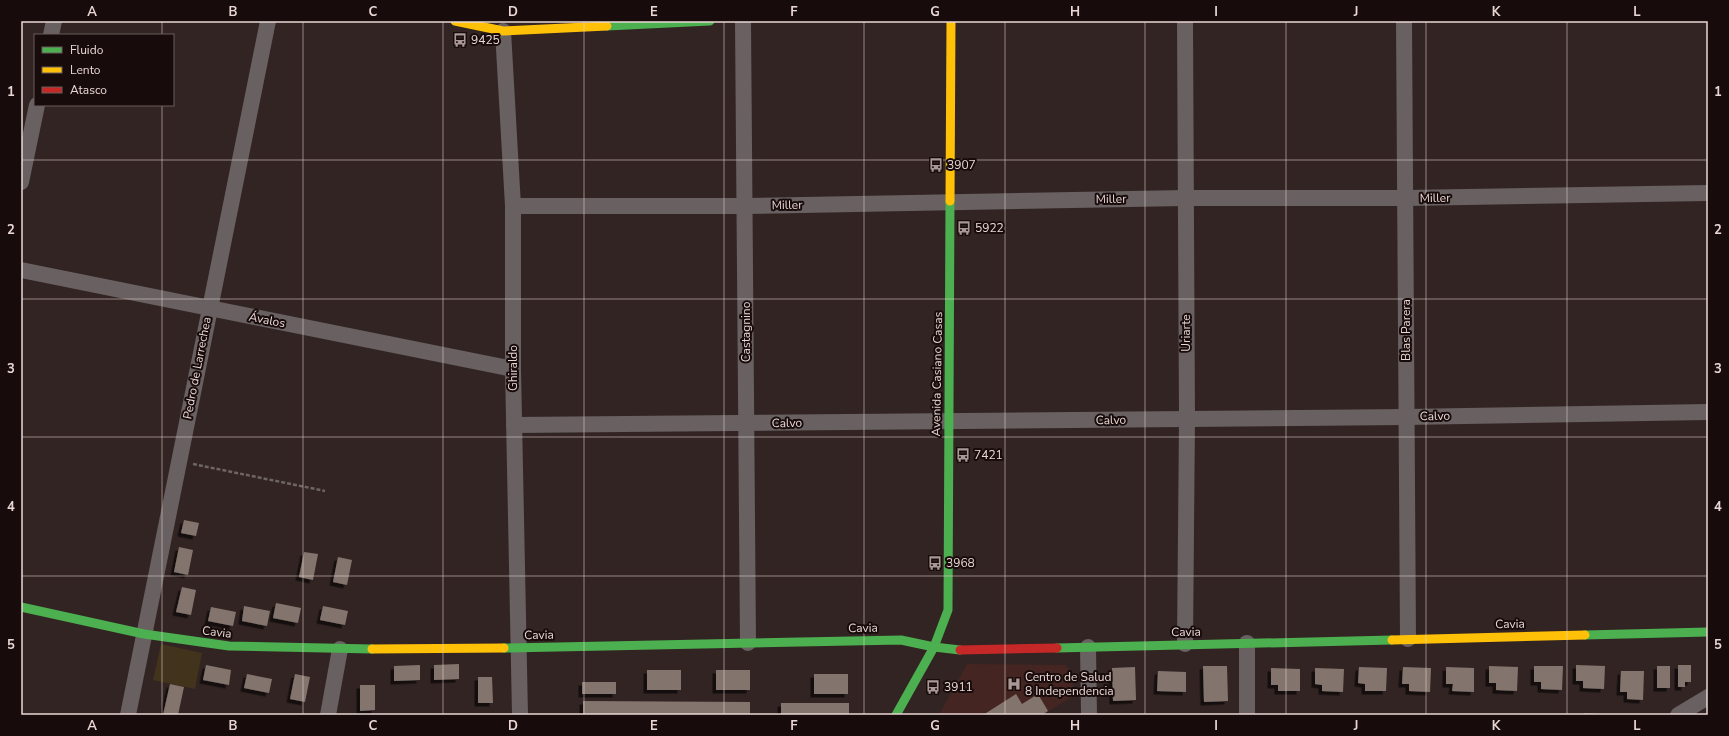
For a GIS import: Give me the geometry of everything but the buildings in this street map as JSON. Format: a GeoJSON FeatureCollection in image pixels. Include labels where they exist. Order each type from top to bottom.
{"type":"FeatureCollection","features":[{"type":"Feature","properties":{"kind":"street"},"geometry":{"type":"LineString","coordinates":[[51,34],[54,21]]}},
{"type":"Feature","properties":{"kind":"street","name":"Pedro de Larrechea"},"geometry":{"type":"LineString","coordinates":[[128,715],[178,461],[268,21]]}},
{"type":"Feature","properties":{"kind":"street"},"geometry":{"type":"LineString","coordinates":[[455,21],[503,26],[710,21]]}},
{"type":"Feature","properties":{"kind":"street","name":"Castagnino"},"geometry":{"type":"LineString","coordinates":[[743,21],[748,643]]}},
{"type":"Feature","properties":{"kind":"street","name":"Avenida Casiano Casas"},"geometry":{"type":"LineString","coordinates":[[896,715],[934,647],[948,610],[951,21]]}},
{"type":"Feature","properties":{"kind":"street","name":"Uriarte"},"geometry":{"type":"LineString","coordinates":[[1185,21],[1187,419],[1185,644]]}},
{"type":"Feature","properties":{"kind":"street","name":"Blas Parera"},"geometry":{"type":"LineString","coordinates":[[1404,21],[1408,639]]}},
{"type":"Feature","properties":{"kind":"street","name":"Ghiraldo"},"geometry":{"type":"LineString","coordinates":[[503,26],[513,206],[513,369],[520,715]]}},
{"type":"Feature","properties":{"kind":"street"},"geometry":{"type":"LineString","coordinates":[[21,182],[37,106]]}},
{"type":"Feature","properties":{"kind":"street","name":"Miller"},"geometry":{"type":"LineString","coordinates":[[513,206],[745,206],[1186,198],[1406,198],[1708,193]]}},
{"type":"Feature","properties":{"kind":"street","name":"Ávalos"},"geometry":{"type":"LineString","coordinates":[[21,270],[513,369]]}},
{"type":"Feature","properties":{"kind":"street","name":"Calvo"},"geometry":{"type":"LineString","coordinates":[[514,425],[949,422],[1708,412]]}},
{"type":"Feature","properties":{"kind":"street","name":"Cavia"},"geometry":{"type":"LineString","coordinates":[[21,607],[144,634],[229,646],[340,649],[519,648],[901,640],[958,650],[1708,632]]}},
{"type":"Feature","properties":{"kind":"street"},"geometry":{"type":"LineString","coordinates":[[1246,643],[1247,715]]}},
{"type":"Feature","properties":{"kind":"street"},"geometry":{"type":"LineString","coordinates":[[1088,647],[1089,715]]}},
{"type":"Feature","properties":{"kind":"street"},"geometry":{"type":"LineString","coordinates":[[328,715],[340,649]]}},
{"type":"Feature","properties":{"kind":"street"},"geometry":{"type":"LineString","coordinates":[[1678,715],[1708,697]]}},
{"type":"Feature","properties":{"kind":"path"},"geometry":{"type":"LineString","coordinates":[[178,461],[325,491]]}},
{"type":"Feature","properties":{"kind":"shaded area"},"geometry":{"type":"Polygon","coordinates":[[[161,644],[202,653],[195,689],[153,680],[161,644]]]}},
{"type":"Feature","properties":{"kind":"shaded area","name":"Centro de Salud 8 Independencia"},"geometry":{"type":"Polygon","coordinates":[[[967,664],[1065,665],[1072,672],[1074,696],[1042,715],[939,715],[967,664]]]}},
{"type":"Feature","properties":{"kind":"traffic: fast"},"geometry":{"type":"LineString","coordinates":[[607,26],[710,21]]}},
{"type":"Feature","properties":{"kind":"traffic: fast"},"geometry":{"type":"LineString","coordinates":[[896,715],[934,647],[948,610],[950,201]]}},
{"type":"Feature","properties":{"kind":"traffic: fast"},"geometry":{"type":"LineString","coordinates":[[21,607],[144,634],[229,646],[372,649]]}},
{"type":"Feature","properties":{"kind":"traffic: fast"},"geometry":{"type":"LineString","coordinates":[[1585,635],[1708,632]]}},
{"type":"Feature","properties":{"kind":"traffic: fast"},"geometry":{"type":"LineString","coordinates":[[504,648],[901,640],[934,647],[960,650]]}},
{"type":"Feature","properties":{"kind":"traffic: fast"},"geometry":{"type":"LineString","coordinates":[[1057,648],[1392,640]]}},
{"type":"Feature","properties":{"kind":"traffic: slow"},"geometry":{"type":"LineString","coordinates":[[455,21],[503,31],[607,26]]}},
{"type":"Feature","properties":{"kind":"traffic: slow"},"geometry":{"type":"LineString","coordinates":[[950,201],[951,21]]}},
{"type":"Feature","properties":{"kind":"traffic: slow"},"geometry":{"type":"LineString","coordinates":[[1392,640],[1585,635]]}},
{"type":"Feature","properties":{"kind":"traffic: slow"},"geometry":{"type":"LineString","coordinates":[[372,649],[504,648]]}},
{"type":"Feature","properties":{"kind":"traffic: jam"},"geometry":{"type":"LineString","coordinates":[[960,650],[1057,648]]}},
{"type":"Feature","properties":{"kind":"place","name":"9425"},"geometry":{"type":"Point","coordinates":[460,40]}},
{"type":"Feature","properties":{"kind":"place","name":"3907"},"geometry":{"type":"Point","coordinates":[936,165]}},
{"type":"Feature","properties":{"kind":"place","name":"5922"},"geometry":{"type":"Point","coordinates":[964,228]}},
{"type":"Feature","properties":{"kind":"place","name":"7421"},"geometry":{"type":"Point","coordinates":[963,455]}},
{"type":"Feature","properties":{"kind":"place","name":"3968"},"geometry":{"type":"Point","coordinates":[935,563]}},
{"type":"Feature","properties":{"kind":"place","name":"Centro de Salud 8 Independencia"},"geometry":{"type":"Point","coordinates":[1014,684]}},
{"type":"Feature","properties":{"kind":"place","name":"3911"},"geometry":{"type":"Point","coordinates":[933,687]}}]}
